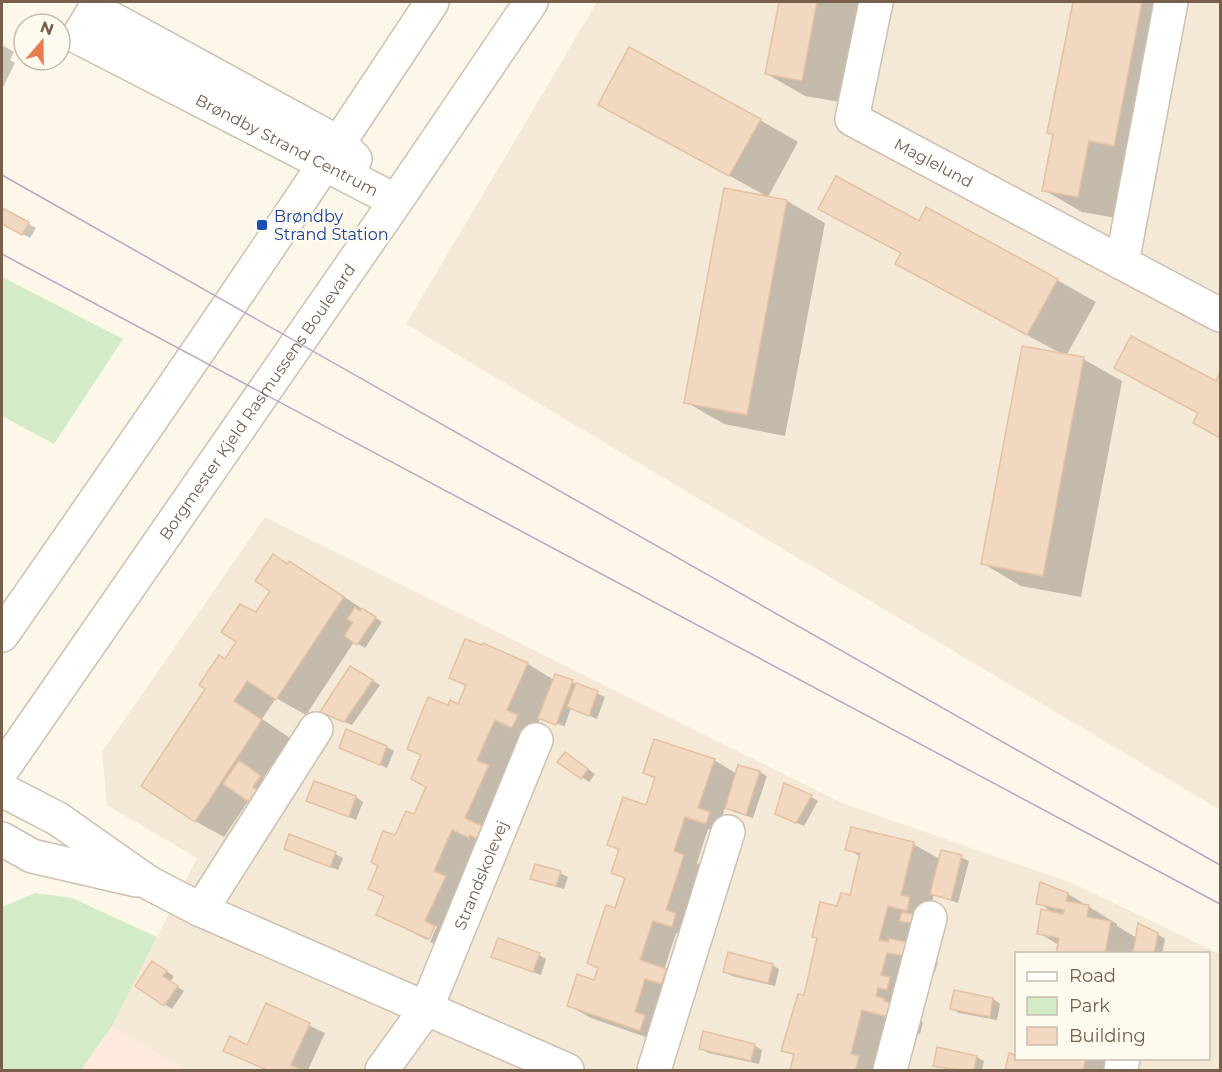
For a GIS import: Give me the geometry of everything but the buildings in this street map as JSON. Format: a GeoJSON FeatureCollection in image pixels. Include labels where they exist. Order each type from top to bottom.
{"type":"FeatureCollection","features":[{"type":"Feature","properties":{"kind":"street"},"geometry":{"type":"LineString","coordinates":[[2,634],[332,153],[432,2]]}},
{"type":"Feature","properties":{"kind":"street","name":"Borgmester Kjeld Rasmussens Boulevard"},"geometry":{"type":"LineString","coordinates":[[2,770],[531,2]]}},
{"type":"Feature","properties":{"kind":"street","name":"Maglelund"},"geometry":{"type":"LineString","coordinates":[[876,2],[852,119],[1221,315]]}},
{"type":"Feature","properties":{"kind":"street"},"geometry":{"type":"LineString","coordinates":[[1122,263],[1171,2]]}},
{"type":"Feature","properties":{"kind":"street","name":"Brøndby Strand Centrum"},"geometry":{"type":"LineString","coordinates":[[96,5],[78,37],[332,153],[396,201]]}},
{"type":"Feature","properties":{"kind":"street"},"geometry":{"type":"LineString","coordinates":[[201,910],[316,729]]}},
{"type":"Feature","properties":{"kind":"street","name":"Strandskolevej"},"geometry":{"type":"LineString","coordinates":[[382,1071],[426,1009],[536,740]]}},
{"type":"Feature","properties":{"kind":"street"},"geometry":{"type":"LineString","coordinates":[[2,790],[58,819],[149,883],[201,910],[567,1071]]}},
{"type":"Feature","properties":{"kind":"street"},"geometry":{"type":"LineString","coordinates":[[654,1071],[728,832]]}},
{"type":"Feature","properties":{"kind":"street"},"geometry":{"type":"LineString","coordinates":[[2,840],[32,856],[149,883]]}},
{"type":"Feature","properties":{"kind":"street"},"geometry":{"type":"LineString","coordinates":[[890,1071],[930,918]]}},
{"type":"Feature","properties":{"kind":"shaded area"},"geometry":{"type":"Polygon","coordinates":[[[597,2],[1220,2],[1220,810],[406,324],[597,2]]]}},
{"type":"Feature","properties":{"kind":"shaded area"},"geometry":{"type":"Polygon","coordinates":[[[265,517],[842,803],[1072,883],[1220,954],[1220,1070],[185,1070],[112,1026],[197,858],[107,805],[102,752],[265,517]]]}},
{"type":"Feature","properties":{"kind":"shaded area"},"geometry":{"type":"Polygon","coordinates":[[[112,1026],[185,1070],[81,1070],[112,1026]]]}},
{"type":"Feature","properties":{"kind":"green space"},"geometry":{"type":"Polygon","coordinates":[[[2,277],[123,339],[54,444],[2,416],[2,277]]]}},
{"type":"Feature","properties":{"kind":"green space"},"geometry":{"type":"Polygon","coordinates":[[[35,893],[72,898],[157,937],[112,1026],[81,1070],[2,1070],[2,907],[35,893]]]}},
{"type":"Feature","properties":{"kind":"tram line"},"geometry":{"type":"LineString","coordinates":[[2,175],[1220,865]]}},
{"type":"Feature","properties":{"kind":"tram line"},"geometry":{"type":"LineString","coordinates":[[2,254],[1220,904]]}},
{"type":"Feature","properties":{"kind":"place","name":"Brøndby Strand Station"},"geometry":{"type":"Point","coordinates":[262,225]}}]}
